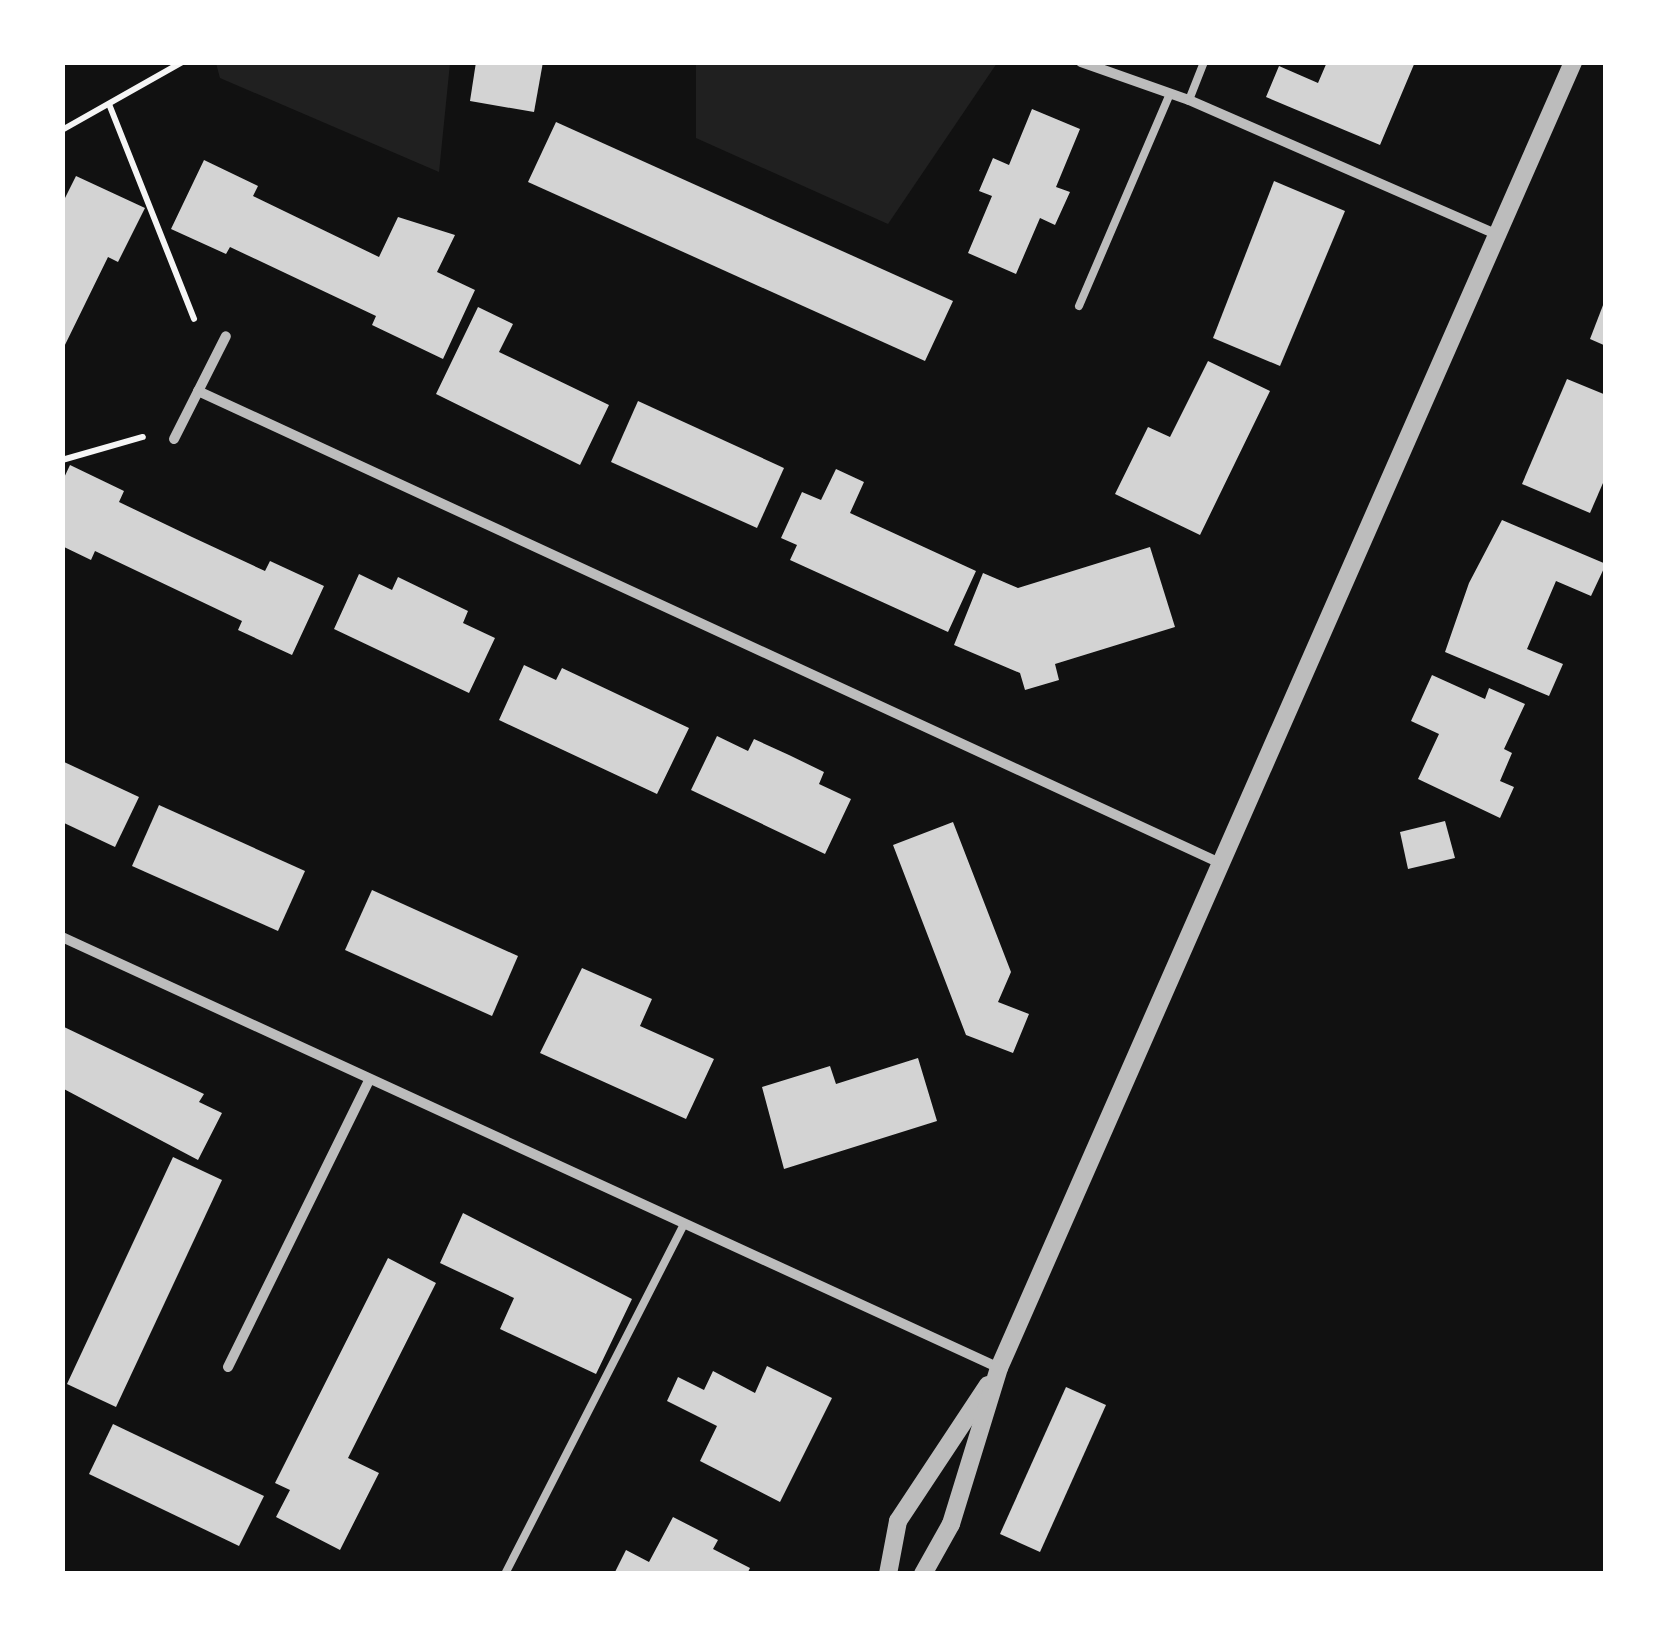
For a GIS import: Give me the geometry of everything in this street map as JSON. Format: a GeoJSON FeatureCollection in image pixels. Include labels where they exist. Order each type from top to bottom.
{"type":"FeatureCollection","features":[{"type":"Feature","properties":{"kind":"street"},"geometry":{"type":"LineString","coordinates":[[1081,62],[1189,100],[1501,236]]}},
{"type":"Feature","properties":{"kind":"street"},"geometry":{"type":"LineString","coordinates":[[923,1574],[951,1524],[999,1368],[1501,236],[1573,62]]}},
{"type":"Feature","properties":{"kind":"street"},"geometry":{"type":"LineString","coordinates":[[174,439],[226,336]]}},
{"type":"Feature","properties":{"kind":"street"},"geometry":{"type":"LineString","coordinates":[[198,391],[1222,864]]}},
{"type":"Feature","properties":{"kind":"street"},"geometry":{"type":"LineString","coordinates":[[62,937],[683,1226],[999,1368]]}},
{"type":"Feature","properties":{"kind":"street"},"geometry":{"type":"LineString","coordinates":[[228,1367],[370,1080]]}},
{"type":"Feature","properties":{"kind":"street"},"geometry":{"type":"LineString","coordinates":[[888,1574],[898,1521],[999,1368]]}},
{"type":"Feature","properties":{"kind":"lane"},"geometry":{"type":"LineString","coordinates":[[1189,100],[1204,62]]}},
{"type":"Feature","properties":{"kind":"lane"},"geometry":{"type":"LineString","coordinates":[[1079,306],[1170,94]]}},
{"type":"Feature","properties":{"kind":"lane"},"geometry":{"type":"LineString","coordinates":[[505,1574],[683,1226]]}},
{"type":"Feature","properties":{"kind":"path"},"geometry":{"type":"LineString","coordinates":[[62,130],[182,62]]}},
{"type":"Feature","properties":{"kind":"path"},"geometry":{"type":"LineString","coordinates":[[108,104],[194,320],[226,336]]}},
{"type":"Feature","properties":{"kind":"path"},"geometry":{"type":"LineString","coordinates":[[62,460],[136,437],[174,439]]}},
{"type":"Feature","properties":{"kind":"shaded area"},"geometry":{"type":"Polygon","coordinates":[[[696,62],[997,63],[888,224],[696,138],[696,62]]]}},
{"type":"Feature","properties":{"kind":"shaded area"},"geometry":{"type":"Polygon","coordinates":[[[216,63],[450,63],[439,172],[220,78],[216,63]]]}},
{"type":"Feature","properties":{"kind":"building"},"geometry":{"type":"Polygon","coordinates":[[[476,62],[543,62],[534,112],[470,101],[476,62]]]}},
{"type":"Feature","properties":{"kind":"building"},"geometry":{"type":"Polygon","coordinates":[[[1327,62],[1415,62],[1380,145],[1266,97],[1279,66],[1318,83],[1327,62]]]}},
{"type":"Feature","properties":{"kind":"building"},"geometry":{"type":"Polygon","coordinates":[[[1032,109],[1080,129],[1056,187],[1070,192],[1055,225],[1040,218],[1016,274],[968,253],[992,196],[979,191],[993,158],[1009,165],[1032,109]]]}},
{"type":"Feature","properties":{"kind":"building"},"geometry":{"type":"Polygon","coordinates":[[[556,122],[953,301],[925,361],[528,182],[556,122]]]}},
{"type":"Feature","properties":{"kind":"building"},"geometry":{"type":"Polygon","coordinates":[[[204,160],[258,186],[253,196],[379,257],[398,217],[455,235],[437,272],[475,290],[443,359],[372,325],[376,316],[230,247],[226,254],[171,229],[204,160]]]}},
{"type":"Feature","properties":{"kind":"building"},"geometry":{"type":"Polygon","coordinates":[[[76,176],[145,208],[118,262],[108,257],[62,351],[62,204],[76,176]]]}},
{"type":"Feature","properties":{"kind":"building"},"geometry":{"type":"Polygon","coordinates":[[[1274,181],[1345,211],[1280,366],[1213,338],[1274,181]]]}},
{"type":"Feature","properties":{"kind":"building"},"geometry":{"type":"Polygon","coordinates":[[[1606,300],[1606,346],[1590,339],[1606,300]]]}},
{"type":"Feature","properties":{"kind":"building"},"geometry":{"type":"Polygon","coordinates":[[[478,307],[513,324],[499,352],[609,405],[580,465],[436,394],[478,307]]]}},
{"type":"Feature","properties":{"kind":"building"},"geometry":{"type":"Polygon","coordinates":[[[1208,361],[1270,391],[1200,535],[1115,494],[1148,427],[1170,437],[1208,361]]]}},
{"type":"Feature","properties":{"kind":"building"},"geometry":{"type":"Polygon","coordinates":[[[1567,379],[1606,395],[1606,476],[1590,513],[1522,484],[1567,379]]]}},
{"type":"Feature","properties":{"kind":"building"},"geometry":{"type":"Polygon","coordinates":[[[638,401],[784,468],[757,528],[611,462],[638,401]]]}},
{"type":"Feature","properties":{"kind":"building"},"geometry":{"type":"Polygon","coordinates":[[[70,465],[124,491],[119,502],[192,537],[265,571],[270,561],[324,586],[292,655],[238,630],[242,621],[95,551],[91,560],[62,546],[62,482],[70,465]]]}},
{"type":"Feature","properties":{"kind":"building"},"geometry":{"type":"Polygon","coordinates":[[[836,469],[864,482],[850,513],[976,571],[948,632],[790,560],[797,545],[781,538],[802,492],[821,500],[836,469]]]}},
{"type":"Feature","properties":{"kind":"building"},"geometry":{"type":"Polygon","coordinates":[[[1502,520],[1606,564],[1591,596],[1556,581],[1527,649],[1563,664],[1549,696],[1445,652],[1469,583],[1502,520]]]}},
{"type":"Feature","properties":{"kind":"building"},"geometry":{"type":"Polygon","coordinates":[[[1150,547],[1175,627],[1055,664],[1059,680],[1025,690],[1020,673],[954,645],[983,573],[1018,588],[1150,547]]]}},
{"type":"Feature","properties":{"kind":"building"},"geometry":{"type":"Polygon","coordinates":[[[359,574],[392,590],[398,577],[468,611],[463,623],[495,638],[469,693],[334,629],[359,574]]]}},
{"type":"Feature","properties":{"kind":"building"},"geometry":{"type":"Polygon","coordinates":[[[524,665],[556,680],[562,668],[689,728],[657,794],[499,720],[524,665]]]}},
{"type":"Feature","properties":{"kind":"building"},"geometry":{"type":"Polygon","coordinates":[[[1432,675],[1485,699],[1489,688],[1525,704],[1504,749],[1512,753],[1500,781],[1514,787],[1500,818],[1418,779],[1439,734],[1411,721],[1432,675]]]}},
{"type":"Feature","properties":{"kind":"building"},"geometry":{"type":"Polygon","coordinates":[[[717,736],[748,751],[754,739],[789,755],[824,772],[819,784],[851,799],[825,854],[691,790],[717,736]]]}},
{"type":"Feature","properties":{"kind":"building"},"geometry":{"type":"Polygon","coordinates":[[[62,761],[139,797],[115,847],[62,822],[62,761]]]}},
{"type":"Feature","properties":{"kind":"building"},"geometry":{"type":"Polygon","coordinates":[[[159,805],[305,871],[278,931],[132,866],[159,805]]]}},
{"type":"Feature","properties":{"kind":"building"},"geometry":{"type":"Polygon","coordinates":[[[1445,821],[1455,858],[1408,869],[1400,832],[1445,821]]]}},
{"type":"Feature","properties":{"kind":"building"},"geometry":{"type":"Polygon","coordinates":[[[953,822],[1011,972],[998,1002],[1029,1014],[1013,1053],[966,1035],[893,845],[953,822]]]}},
{"type":"Feature","properties":{"kind":"building"},"geometry":{"type":"Polygon","coordinates":[[[372,890],[518,956],[492,1016],[345,950],[372,890]]]}},
{"type":"Feature","properties":{"kind":"building"},"geometry":{"type":"Polygon","coordinates":[[[582,968],[652,999],[640,1026],[714,1059],[686,1119],[540,1053],[582,968]]]}},
{"type":"Feature","properties":{"kind":"building"},"geometry":{"type":"Polygon","coordinates":[[[62,1026],[204,1094],[199,1102],[222,1113],[198,1160],[62,1088],[62,1026]]]}},
{"type":"Feature","properties":{"kind":"building"},"geometry":{"type":"Polygon","coordinates":[[[918,1058],[937,1121],[784,1169],[762,1087],[830,1066],[836,1084],[918,1058]]]}},
{"type":"Feature","properties":{"kind":"building"},"geometry":{"type":"Polygon","coordinates":[[[173,1157],[222,1180],[116,1407],[67,1384],[173,1157]]]}},
{"type":"Feature","properties":{"kind":"building"},"geometry":{"type":"Polygon","coordinates":[[[463,1213],[632,1299],[596,1374],[500,1329],[514,1298],[440,1263],[463,1213]]]}},
{"type":"Feature","properties":{"kind":"building"},"geometry":{"type":"Polygon","coordinates":[[[388,1258],[436,1283],[348,1458],[379,1473],[340,1550],[276,1517],[290,1490],[275,1483],[388,1258]]]}},
{"type":"Feature","properties":{"kind":"building"},"geometry":{"type":"Polygon","coordinates":[[[767,1366],[832,1398],[780,1502],[700,1461],[717,1426],[667,1401],[678,1377],[704,1390],[713,1371],[755,1393],[767,1366]]]}},
{"type":"Feature","properties":{"kind":"building"},"geometry":{"type":"Polygon","coordinates":[[[1066,1387],[1106,1405],[1040,1552],[1000,1534],[1066,1387]]]}},
{"type":"Feature","properties":{"kind":"building"},"geometry":{"type":"Polygon","coordinates":[[[113,1424],[264,1496],[239,1546],[89,1474],[113,1424]]]}},
{"type":"Feature","properties":{"kind":"building"},"geometry":{"type":"Polygon","coordinates":[[[673,1517],[718,1540],[713,1549],[750,1568],[747,1574],[614,1574],[626,1550],[649,1562],[673,1517]]]}}]}
